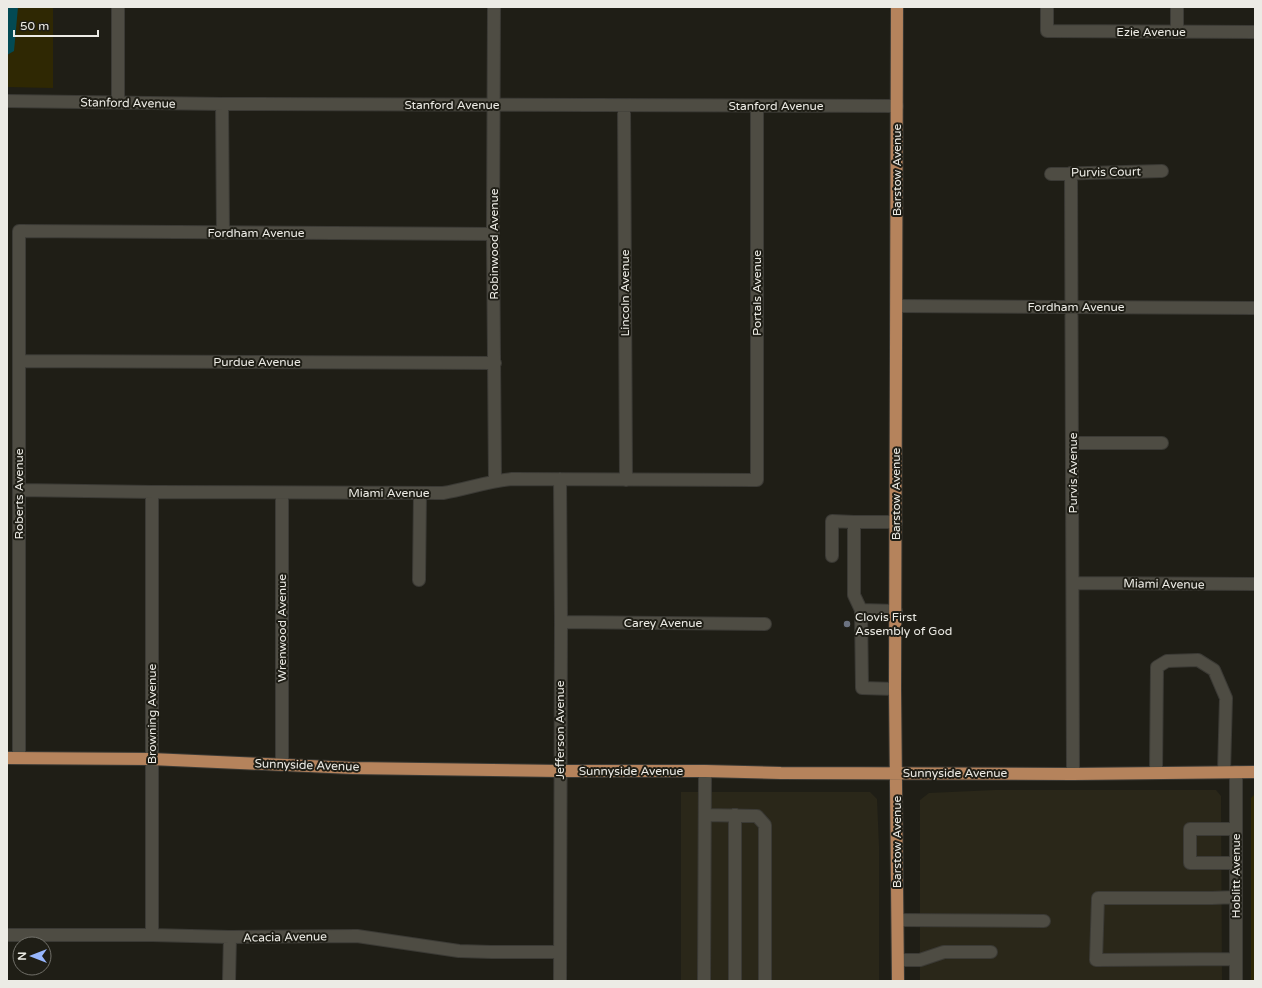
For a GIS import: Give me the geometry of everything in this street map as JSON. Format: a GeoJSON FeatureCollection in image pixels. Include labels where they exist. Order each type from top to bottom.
{"type":"FeatureCollection","features":[{"type":"Feature","properties":{"kind":"main road","name":"Barstow Avenue"},"geometry":{"type":"LineString","coordinates":[[897,7],[896,688],[898,981]]}},
{"type":"Feature","properties":{"kind":"main road","name":"Sunnyside Avenue"},"geometry":{"type":"LineString","coordinates":[[7,758],[151,759],[421,769],[560,771],[1073,774],[1255,772]]}},
{"type":"Feature","properties":{"kind":"street"},"geometry":{"type":"LineString","coordinates":[[118,7],[118,103]]}},
{"type":"Feature","properties":{"kind":"street","name":"Robinwood Avenue"},"geometry":{"type":"LineString","coordinates":[[494,7],[493,234],[495,480]]}},
{"type":"Feature","properties":{"kind":"street","name":"Ezie Avenue"},"geometry":{"type":"LineString","coordinates":[[1047,7],[1047,31],[1255,32]]}},
{"type":"Feature","properties":{"kind":"street"},"geometry":{"type":"LineString","coordinates":[[1177,7],[1177,32]]}},
{"type":"Feature","properties":{"kind":"street","name":"Stanford Avenue"},"geometry":{"type":"LineString","coordinates":[[7,101],[222,104],[897,106]]}},
{"type":"Feature","properties":{"kind":"street"},"geometry":{"type":"LineString","coordinates":[[222,104],[223,233]]}},
{"type":"Feature","properties":{"kind":"street","name":"Lincoln Avenue"},"geometry":{"type":"LineString","coordinates":[[624,106],[626,480]]}},
{"type":"Feature","properties":{"kind":"street","name":"Portals Avenue"},"geometry":{"type":"LineString","coordinates":[[757,106],[757,480]]}},
{"type":"Feature","properties":{"kind":"street","name":"Purvis Court"},"geometry":{"type":"LineString","coordinates":[[1050,174],[1162,171]]}},
{"type":"Feature","properties":{"kind":"street","name":"Purvis Avenue"},"geometry":{"type":"LineString","coordinates":[[1071,173],[1073,774]]}},
{"type":"Feature","properties":{"kind":"street","name":"Fordham Avenue"},"geometry":{"type":"LineString","coordinates":[[19,231],[493,234]]}},
{"type":"Feature","properties":{"kind":"street","name":"Roberts Avenue"},"geometry":{"type":"LineString","coordinates":[[19,231],[19,758]]}},
{"type":"Feature","properties":{"kind":"street","name":"Fordham Avenue"},"geometry":{"type":"LineString","coordinates":[[897,306],[1255,308]]}},
{"type":"Feature","properties":{"kind":"street","name":"Purdue Avenue"},"geometry":{"type":"LineString","coordinates":[[19,361],[495,362]]}},
{"type":"Feature","properties":{"kind":"street"},"geometry":{"type":"LineString","coordinates":[[1073,442],[1162,442]]}},
{"type":"Feature","properties":{"kind":"street","name":"Miami Avenue"},"geometry":{"type":"LineString","coordinates":[[19,490],[443,493],[463,490],[495,480],[512,479],[757,480]]}},
{"type":"Feature","properties":{"kind":"street","name":"Jefferson Avenue"},"geometry":{"type":"LineString","coordinates":[[560,479],[560,981]]}},
{"type":"Feature","properties":{"kind":"street","name":"Browning Avenue"},"geometry":{"type":"LineString","coordinates":[[152,492],[152,936]]}},
{"type":"Feature","properties":{"kind":"street","name":"Wrenwood Avenue"},"geometry":{"type":"LineString","coordinates":[[282,493],[282,764]]}},
{"type":"Feature","properties":{"kind":"street"},"geometry":{"type":"LineString","coordinates":[[419,580],[420,493]]}},
{"type":"Feature","properties":{"kind":"street"},"geometry":{"type":"LineString","coordinates":[[832,556],[832,521],[896,522]]}},
{"type":"Feature","properties":{"kind":"street"},"geometry":{"type":"LineString","coordinates":[[854,522],[854,594],[861,610],[862,688],[896,688]]}},
{"type":"Feature","properties":{"kind":"street","name":"Miami Avenue"},"geometry":{"type":"LineString","coordinates":[[1073,583],[1255,584]]}},
{"type":"Feature","properties":{"kind":"street"},"geometry":{"type":"LineString","coordinates":[[861,610],[896,611]]}},
{"type":"Feature","properties":{"kind":"street","name":"Carey Avenue"},"geometry":{"type":"LineString","coordinates":[[561,622],[765,624]]}},
{"type":"Feature","properties":{"kind":"street","name":"Hoblitt Avenue"},"geometry":{"type":"LineString","coordinates":[[1156,772],[1157,667],[1167,661],[1198,660],[1214,670],[1226,698],[1230,772],[1236,829],[1236,981]]}},
{"type":"Feature","properties":{"kind":"street"},"geometry":{"type":"LineString","coordinates":[[704,981],[705,771]]}},
{"type":"Feature","properties":{"kind":"street"},"geometry":{"type":"LineString","coordinates":[[705,815],[757,816],[765,825],[765,981]]}},
{"type":"Feature","properties":{"kind":"street"},"geometry":{"type":"LineString","coordinates":[[735,815],[735,981]]}},
{"type":"Feature","properties":{"kind":"street"},"geometry":{"type":"LineString","coordinates":[[1236,829],[1190,830],[1190,863],[1236,863]]}},
{"type":"Feature","properties":{"kind":"street"},"geometry":{"type":"LineString","coordinates":[[1236,897],[1098,898],[1096,960],[1236,959]]}},
{"type":"Feature","properties":{"kind":"street"},"geometry":{"type":"LineString","coordinates":[[898,920],[1044,921]]}},
{"type":"Feature","properties":{"kind":"street","name":"Acacia Avenue"},"geometry":{"type":"LineString","coordinates":[[9,935],[230,937],[358,936],[459,951],[560,952]]}},
{"type":"Feature","properties":{"kind":"street"},"geometry":{"type":"LineString","coordinates":[[229,981],[230,937]]}},
{"type":"Feature","properties":{"kind":"street"},"geometry":{"type":"LineString","coordinates":[[898,960],[920,960],[944,952],[991,952]]}},
{"type":"Feature","properties":{"kind":"shaded area"},"geometry":{"type":"Polygon","coordinates":[[[7,7],[53,7],[53,88],[7,87],[7,7]]]}},
{"type":"Feature","properties":{"kind":"shaded area"},"geometry":{"type":"Polygon","coordinates":[[[995,790],[1216,790],[1221,796],[1222,981],[920,981],[920,800],[929,793],[995,790]]]}},
{"type":"Feature","properties":{"kind":"shaded area"},"geometry":{"type":"Polygon","coordinates":[[[681,792],[870,792],[877,799],[879,846],[879,981],[681,981],[681,792]]]}},
{"type":"Feature","properties":{"kind":"shaded area"},"geometry":{"type":"Polygon","coordinates":[[[1255,794],[1255,981],[1251,981],[1251,798],[1255,794]]]}},
{"type":"Feature","properties":{"kind":"water"},"geometry":{"type":"Polygon","coordinates":[[[7,7],[18,7],[14,51],[7,55],[7,7]]]}},
{"type":"Feature","properties":{"kind":"place","name":"Clovis First Assembly of God"},"geometry":{"type":"Point","coordinates":[847,624]}}]}
